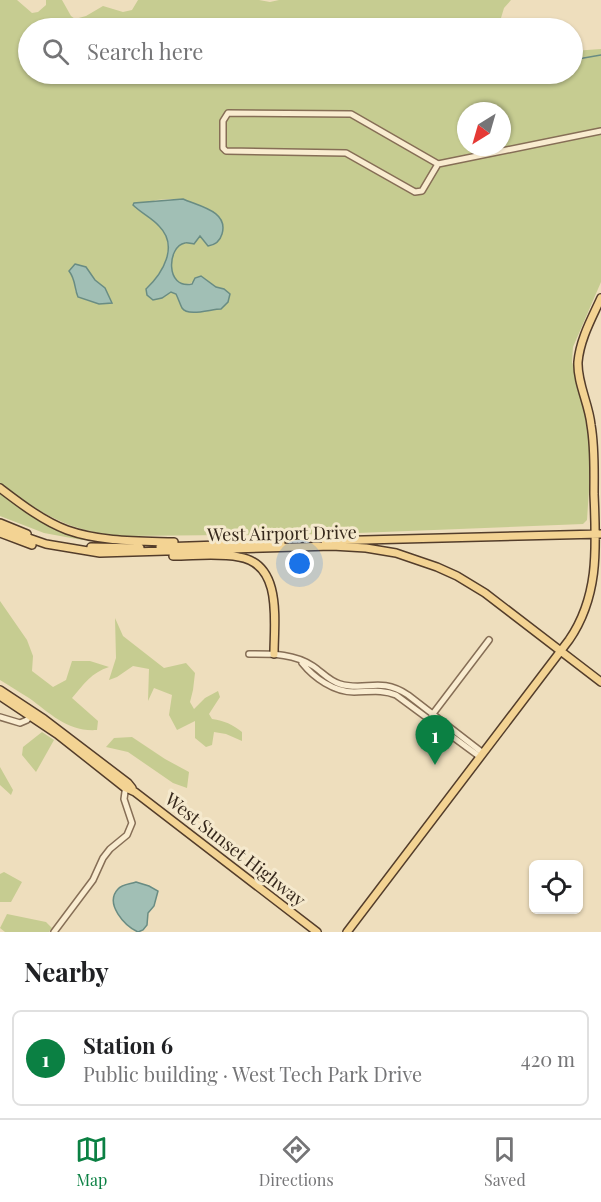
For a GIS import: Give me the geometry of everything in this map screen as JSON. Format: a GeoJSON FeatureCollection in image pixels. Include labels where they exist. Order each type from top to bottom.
{"type":"FeatureCollection","features":[{"type":"Feature","properties":{"kind":"main road"},"geometry":{"type":"LineString","coordinates":[[347,932],[550,665],[578,625],[588,601],[595,572],[598,534],[593,434],[578,364],[582,343],[601,297]]}},
{"type":"Feature","properties":{"kind":"main road"},"geometry":{"type":"LineString","coordinates":[[0,488],[46,520],[79,533],[116,540],[218,545]]}},
{"type":"Feature","properties":{"kind":"main road","name":"West Airport Drive"},"geometry":{"type":"LineString","coordinates":[[0,523],[45,539],[85,547],[124,548],[598,534]]}},
{"type":"Feature","properties":{"kind":"main road","name":"West Airport Drive"},"geometry":{"type":"LineString","coordinates":[[0,528],[46,544],[100,552],[332,546],[376,549],[422,561],[457,576],[485,593],[601,682]]}},
{"type":"Feature","properties":{"kind":"main road"},"geometry":{"type":"LineString","coordinates":[[0,533],[44,548],[84,553],[100,552]]}},
{"type":"Feature","properties":{"kind":"main road"},"geometry":{"type":"LineString","coordinates":[[138,552],[166,556],[239,557],[253,562],[267,575],[272,586],[274,654]]}},
{"type":"Feature","properties":{"kind":"main road"},"geometry":{"type":"LineString","coordinates":[[532,629],[552,652],[550,665]]}},
{"type":"Feature","properties":{"kind":"main road"},"geometry":{"type":"LineString","coordinates":[[550,665],[561,658],[577,664]]}},
{"type":"Feature","properties":{"kind":"main road","name":"West Sunset Highway"},"geometry":{"type":"LineString","coordinates":[[0,690],[317,932]]}},
{"type":"Feature","properties":{"kind":"main road","name":"West Sunset Highway"},"geometry":{"type":"LineString","coordinates":[[0,696],[32,714]]}},
{"type":"Feature","properties":{"kind":"street"},"geometry":{"type":"LineString","coordinates":[[438,164],[422,191],[415,192],[346,153],[226,151],[223,148],[224,116],[228,113],[351,114],[438,164],[601,131]]}},
{"type":"Feature","properties":{"kind":"street"},"geometry":{"type":"LineString","coordinates":[[431,716],[489,640]]}},
{"type":"Feature","properties":{"kind":"street"},"geometry":{"type":"LineString","coordinates":[[249,654],[288,656],[301,662],[324,682],[347,692],[388,689],[408,695],[431,716],[482,755]]}},
{"type":"Feature","properties":{"kind":"street"},"geometry":{"type":"LineString","coordinates":[[0,717],[20,723],[32,714]]}},
{"type":"Feature","properties":{"kind":"street"},"geometry":{"type":"LineString","coordinates":[[54,932],[93,880],[103,858],[127,835],[132,822],[124,799],[126,785]]}},
{"type":"Feature","properties":{"kind":"green space"},"geometry":{"type":"Polygon","coordinates":[[[0,0],[17,0],[32,13],[38,12],[46,5],[46,0],[62,0],[74,18],[18,18],[18,84],[583,84],[583,50],[601,49],[601,282],[573,347],[572,362],[586,416],[591,458],[587,520],[583,524],[332,534],[121,536],[86,530],[43,512],[0,484],[0,0]],[[156,200],[135,208],[158,225],[167,241],[168,250],[163,267],[146,288],[156,298],[162,298],[170,292],[176,294],[183,309],[195,313],[202,310],[222,309],[224,289],[216,287],[201,276],[191,283],[183,284],[177,282],[173,276],[171,269],[174,253],[183,243],[200,236],[208,246],[214,245],[219,240],[200,211],[195,206],[180,200],[156,200]],[[86,267],[73,277],[76,284],[75,291],[86,300],[99,304],[105,288],[95,280],[86,267]]]}},
{"type":"Feature","properties":{"kind":"green space"},"geometry":{"type":"Polygon","coordinates":[[[138,0],[259,0],[270,2],[279,0],[511,0],[504,8],[501,18],[79,18],[103,6],[123,12],[132,10],[138,0]]]}},
{"type":"Feature","properties":{"kind":"green space"},"geometry":{"type":"Polygon","coordinates":[[[0,492],[44,523],[86,539],[44,533],[0,516],[0,492]]]}},
{"type":"Feature","properties":{"kind":"green space"},"geometry":{"type":"Polygon","coordinates":[[[0,601],[27,640],[33,656],[32,671],[53,687],[66,680],[72,661],[90,661],[109,667],[93,676],[72,698],[98,721],[97,730],[69,725],[0,680],[0,601]]]}},
{"type":"Feature","properties":{"kind":"green space"},"geometry":{"type":"Polygon","coordinates":[[[115,618],[123,636],[164,668],[186,663],[195,673],[190,702],[194,709],[205,698],[218,691],[220,697],[209,714],[212,719],[228,723],[242,732],[242,741],[214,732],[212,745],[206,747],[195,738],[195,721],[177,730],[169,715],[172,695],[154,688],[148,701],[149,669],[133,666],[109,680],[116,658],[115,618]]]}},
{"type":"Feature","properties":{"kind":"green space"},"geometry":{"type":"Polygon","coordinates":[[[42,732],[54,740],[36,772],[22,755],[23,747],[42,732]]]}},
{"type":"Feature","properties":{"kind":"green space"},"geometry":{"type":"Polygon","coordinates":[[[132,737],[189,772],[187,788],[173,783],[128,752],[106,747],[114,738],[132,737]]]}},
{"type":"Feature","properties":{"kind":"green space"},"geometry":{"type":"Polygon","coordinates":[[[0,767],[13,790],[11,795],[0,785],[0,767]]]}},
{"type":"Feature","properties":{"kind":"green space"},"geometry":{"type":"Polygon","coordinates":[[[4,872],[22,882],[11,902],[0,902],[0,874],[4,872]]]}},
{"type":"Feature","properties":{"kind":"green space"},"geometry":{"type":"Polygon","coordinates":[[[7,914],[46,922],[52,928],[49,932],[5,932],[0,928],[7,914]]]}},
{"type":"Feature","properties":{"kind":"water"},"geometry":{"type":"Polygon","coordinates":[[[183,199],[211,210],[217,215],[223,226],[222,234],[219,241],[208,246],[200,236],[194,244],[186,243],[179,246],[172,259],[173,274],[177,281],[183,284],[192,284],[195,278],[201,276],[216,287],[224,289],[230,294],[228,302],[221,309],[189,312],[182,308],[176,294],[171,292],[162,298],[153,300],[147,295],[146,289],[163,267],[168,242],[159,226],[133,205],[134,203],[183,199]]]}},
{"type":"Feature","properties":{"kind":"water"},"geometry":{"type":"Polygon","coordinates":[[[75,264],[86,267],[95,280],[105,288],[112,303],[99,304],[78,297],[69,271],[75,264]]]}},
{"type":"Feature","properties":{"kind":"water"},"geometry":{"type":"Polygon","coordinates":[[[136,882],[158,891],[154,906],[148,913],[147,925],[138,932],[122,920],[113,901],[120,887],[136,882]]]}},
{"type":"Feature","properties":{"kind":"waterway"},"geometry":{"type":"LineString","coordinates":[[583,58],[601,55]]}},
{"type":"Feature","properties":{"kind":"place","name":"Station 6"},"geometry":{"type":"Point","coordinates":[435,765]}}]}
